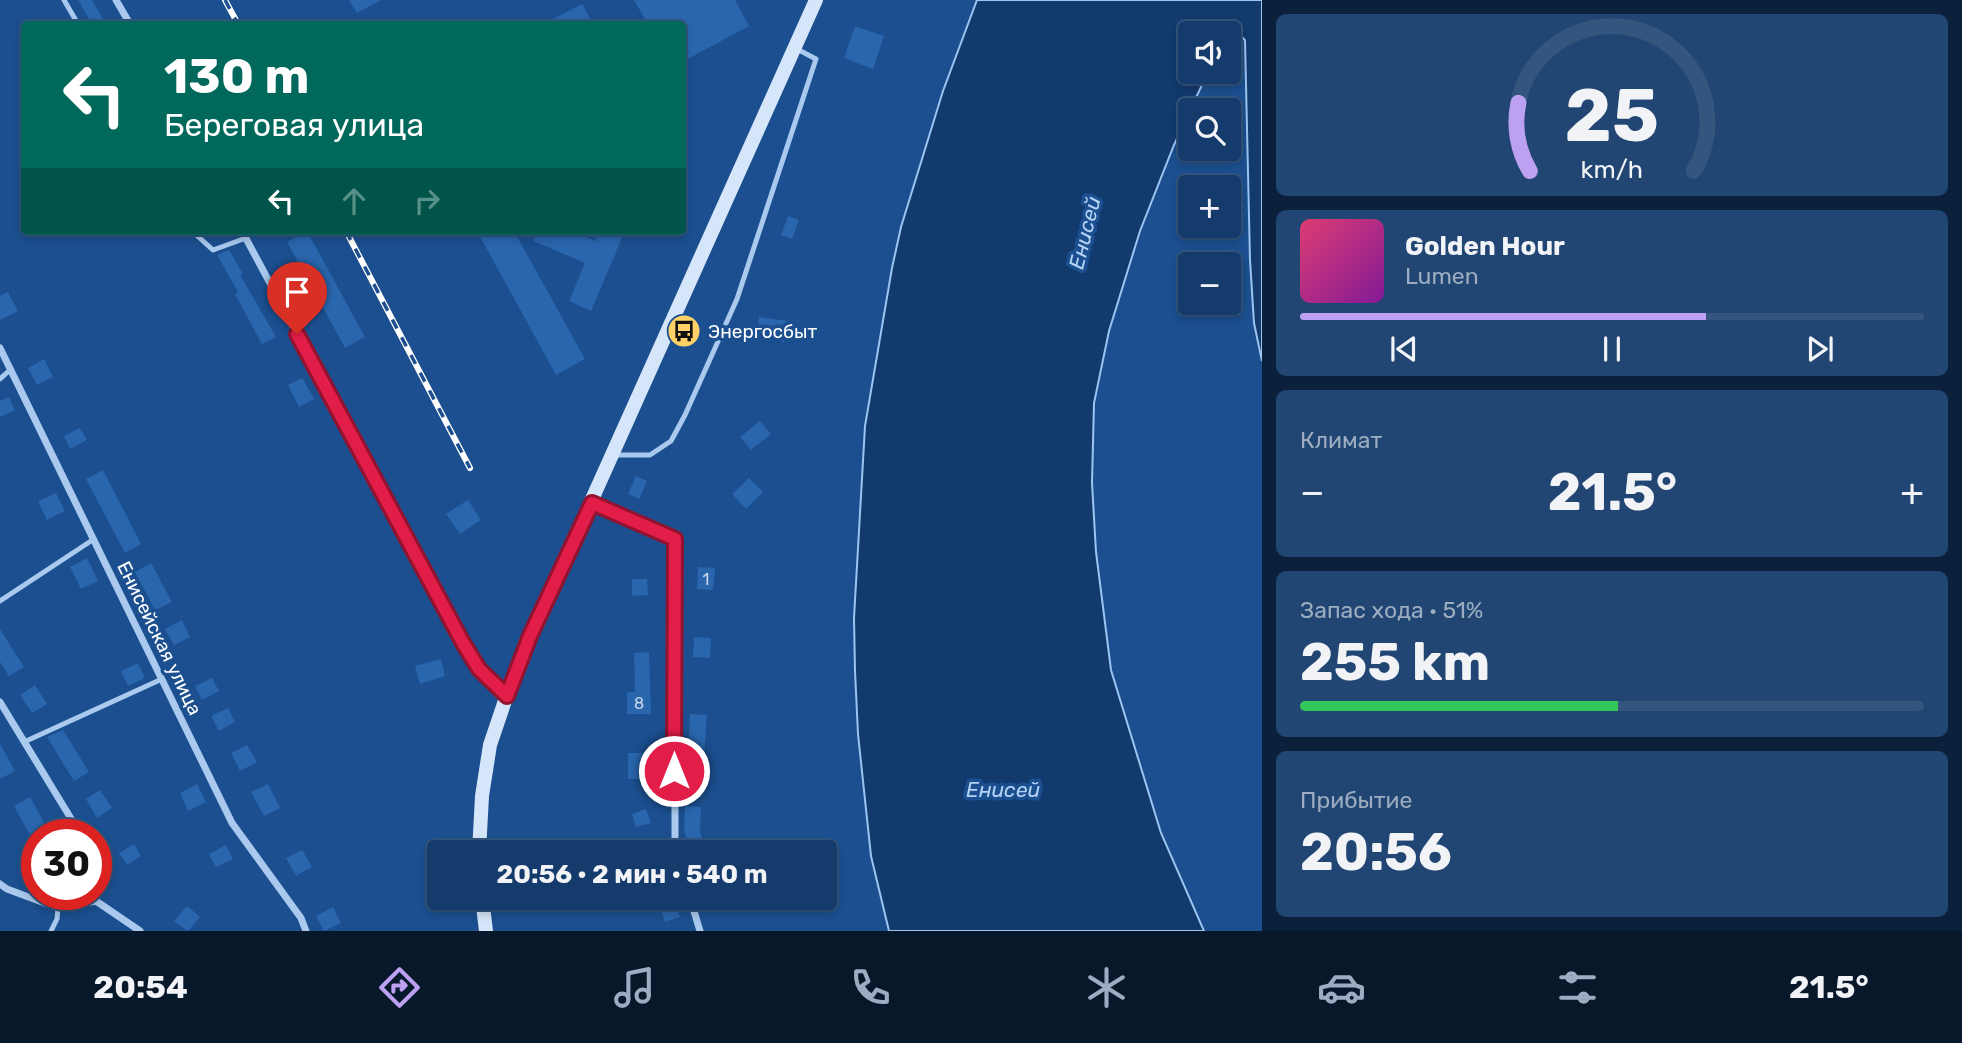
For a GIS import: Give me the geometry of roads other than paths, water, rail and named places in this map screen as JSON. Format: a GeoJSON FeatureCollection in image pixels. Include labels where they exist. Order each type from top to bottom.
{"type":"FeatureCollection","features":[{"type":"Feature","properties":{"kind":"main road"},"geometry":{"type":"LineString","coordinates":[[480,840],[482,796],[490,745],[530,636],[614,455],[816,0]]}},
{"type":"Feature","properties":{"kind":"main road"},"geometry":{"type":"LineString","coordinates":[[483,910],[485,931]]}},
{"type":"Feature","properties":{"kind":"street"},"geometry":{"type":"LineString","coordinates":[[116,0],[128,21]]}},
{"type":"Feature","properties":{"kind":"street"},"geometry":{"type":"LineString","coordinates":[[245,235],[457,632],[479,669],[507,696]]}},
{"type":"Feature","properties":{"kind":"street","name":"Енисейская улица"},"geometry":{"type":"LineString","coordinates":[[0,348],[232,823],[301,918],[306,931]]}},
{"type":"Feature","properties":{"kind":"street"},"geometry":{"type":"LineString","coordinates":[[592,503],[675,539],[675,840]]}},
{"type":"Feature","properties":{"kind":"street"},"geometry":{"type":"LineString","coordinates":[[0,702],[71,819]]}},
{"type":"Feature","properties":{"kind":"street"},"geometry":{"type":"LineString","coordinates":[[0,884],[21,894]]}},
{"type":"Feature","properties":{"kind":"street"},"geometry":{"type":"LineString","coordinates":[[112,909],[140,931]]}},
{"type":"Feature","properties":{"kind":"street"},"geometry":{"type":"LineString","coordinates":[[694,910],[700,931]]}},
{"type":"Feature","properties":{"kind":"lane"},"geometry":{"type":"LineString","coordinates":[[64,0],[76,21]]}},
{"type":"Feature","properties":{"kind":"lane"},"geometry":{"type":"LineString","coordinates":[[614,455],[650,455],[671,441],[732,310],[816,59],[795,48]]}},
{"type":"Feature","properties":{"kind":"lane"},"geometry":{"type":"LineString","coordinates":[[196,235],[212,250],[242,235]]}},
{"type":"Feature","properties":{"kind":"lane"},"geometry":{"type":"LineString","coordinates":[[0,379],[11,369]]}},
{"type":"Feature","properties":{"kind":"lane"},"geometry":{"type":"LineString","coordinates":[[0,601],[95,539]]}},
{"type":"Feature","properties":{"kind":"lane"},"geometry":{"type":"LineString","coordinates":[[24,742],[162,679]]}},
{"type":"Feature","properties":{"kind":"lane"},"geometry":{"type":"LineString","coordinates":[[51,931],[58,910]]}},
{"type":"Feature","properties":{"kind":"water","name":"Енисей"},"geometry":{"type":"Polygon","coordinates":[[[977,0],[1262,0],[1262,361],[1254,323],[1250,260],[1245,40],[1241,36],[1241,21],[1178,21],[1178,84],[1202,84],[1196,98],[1178,98],[1178,136],[1140,231],[1109,331],[1094,403],[1092,483],[1096,552],[1111,670],[1161,833],[1204,931],[889,931],[871,856],[858,734],[855,671],[854,618],[865,426],[901,227],[943,91],[977,0]]]}},
{"type":"Feature","properties":{"kind":"railway"},"geometry":{"type":"LineString","coordinates":[[225,0],[236,21]]}},
{"type":"Feature","properties":{"kind":"railway"},"geometry":{"type":"LineString","coordinates":[[348,235],[470,468]]}},
{"type":"Feature","properties":{"kind":"place","name":"Энергосбыт"},"geometry":{"type":"Point","coordinates":[684,331]}}]}
